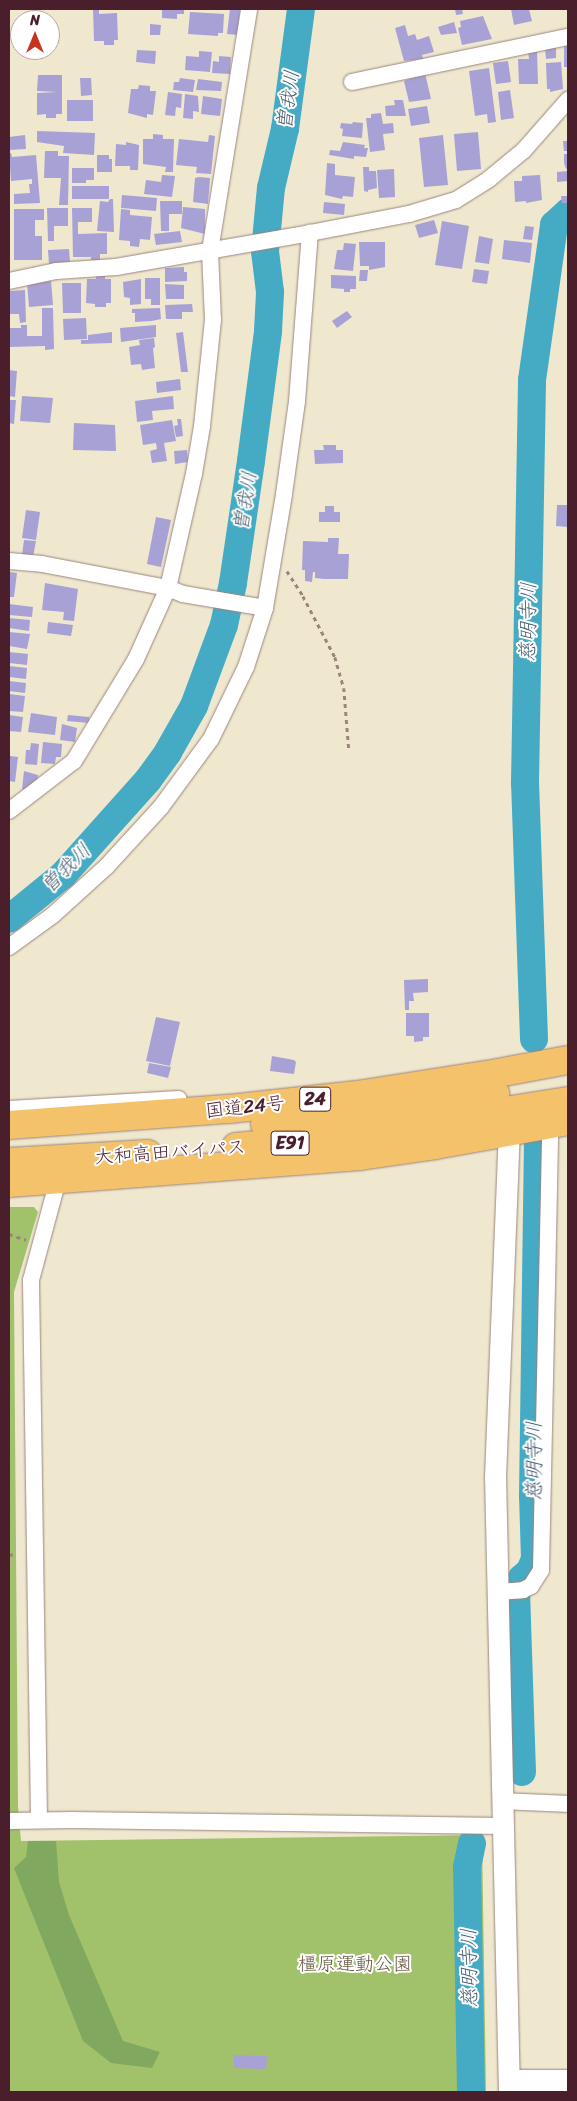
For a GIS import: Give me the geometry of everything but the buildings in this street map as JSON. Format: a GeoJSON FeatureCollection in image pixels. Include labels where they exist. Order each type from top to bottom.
{"type":"FeatureCollection","features":[{"type":"Feature","properties":{"kind":"highway","name":"国道24号"},"geometry":{"type":"LineString","coordinates":[[9,1125],[59,1123],[229,1109],[364,1094],[498,1074],[568,1060]]}},
{"type":"Feature","properties":{"kind":"highway","name":"大和高田バイパス"},"geometry":{"type":"LineString","coordinates":[[9,1142],[210,1129],[335,1117],[568,1082]]}},
{"type":"Feature","properties":{"kind":"highway","name":"大和高田バイパス"},"geometry":{"type":"LineString","coordinates":[[9,1162],[209,1150],[335,1138],[568,1101]]}},
{"type":"Feature","properties":{"kind":"highway"},"geometry":{"type":"LineString","coordinates":[[9,1183],[59,1185],[360,1156],[509,1133],[559,1123]]}},
{"type":"Feature","properties":{"kind":"street"},"geometry":{"type":"LineString","coordinates":[[9,811],[74,761],[176,591],[202,426],[213,320],[210,251],[249,9]]}},
{"type":"Feature","properties":{"kind":"street"},"geometry":{"type":"LineString","coordinates":[[352,82],[568,37]]}},
{"type":"Feature","properties":{"kind":"street"},"geometry":{"type":"LineString","coordinates":[[9,281],[56,271],[116,267],[310,233],[409,214],[456,200],[490,179],[524,150],[568,100]]}},
{"type":"Feature","properties":{"kind":"street"},"geometry":{"type":"LineString","coordinates":[[9,947],[53,915],[107,866],[161,807],[211,739],[246,666],[265,608],[297,401],[310,233]]}},
{"type":"Feature","properties":{"kind":"street"},"geometry":{"type":"LineString","coordinates":[[9,561],[42,564],[265,608]]}},
{"type":"Feature","properties":{"kind":"street"},"geometry":{"type":"LineString","coordinates":[[9,1109],[228,1096],[364,1094]]}},
{"type":"Feature","properties":{"kind":"street"},"geometry":{"type":"LineString","coordinates":[[511,1591],[531,1586],[538,1577],[542,1562],[559,1123]]}},
{"type":"Feature","properties":{"kind":"street"},"geometry":{"type":"LineString","coordinates":[[509,1133],[496,1438],[511,1591],[503,1801],[509,2086],[568,2080]]}},
{"type":"Feature","properties":{"kind":"street"},"geometry":{"type":"LineString","coordinates":[[9,1194],[59,1185],[31,1280],[39,1820]]}},
{"type":"Feature","properties":{"kind":"street"},"geometry":{"type":"LineString","coordinates":[[503,1801],[568,1804]]}},
{"type":"Feature","properties":{"kind":"street"},"geometry":{"type":"LineString","coordinates":[[9,1821],[504,1826]]}},
{"type":"Feature","properties":{"kind":"path"},"geometry":{"type":"LineString","coordinates":[[274,551],[303,596],[335,657],[344,688],[349,750]]}},
{"type":"Feature","properties":{"kind":"path"},"geometry":{"type":"LineString","coordinates":[[9,1234],[29,1241]]}},
{"type":"Feature","properties":{"kind":"path"},"geometry":{"type":"LineString","coordinates":[[9,1555],[16,1554]]}},
{"type":"Feature","properties":{"kind":"green space","name":"橿原運動公園"},"geometry":{"type":"Polygon","coordinates":[[[9,1207],[34,1207],[38,1212],[14,1292],[18,1806],[21,1841],[482,1835],[486,2092],[9,2092],[9,1207]]]}},
{"type":"Feature","properties":{"kind":"green space"},"geometry":{"type":"Polygon","coordinates":[[[28,1841],[56,1841],[59,1882],[69,1915],[123,2041],[160,2052],[152,2068],[111,2063],[83,2041],[14,1868],[26,1857],[28,1841]]]}},
{"type":"Feature","properties":{"kind":"waterway","name":"曽我川"},"geometry":{"type":"LineString","coordinates":[[9,919],[63,875],[148,780],[168,752],[194,706],[224,625],[233,583],[268,331],[270,292],[265,251],[271,188],[285,129],[301,9]]}},
{"type":"Feature","properties":{"kind":"waterway","name":"慈明寺川"},"geometry":{"type":"LineString","coordinates":[[534,1039],[525,783],[532,380],[554,225],[568,212]]}},
{"type":"Feature","properties":{"kind":"waterway","name":"慈明寺川"},"geometry":{"type":"LineString","coordinates":[[522,1772],[516,1595],[522,1578],[530,1571],[535,1559],[533,1496],[538,1144]]}},
{"type":"Feature","properties":{"kind":"waterway","name":"慈明寺川"},"geometry":{"type":"LineString","coordinates":[[471,2092],[467,1867],[472,1844]]}}]}
